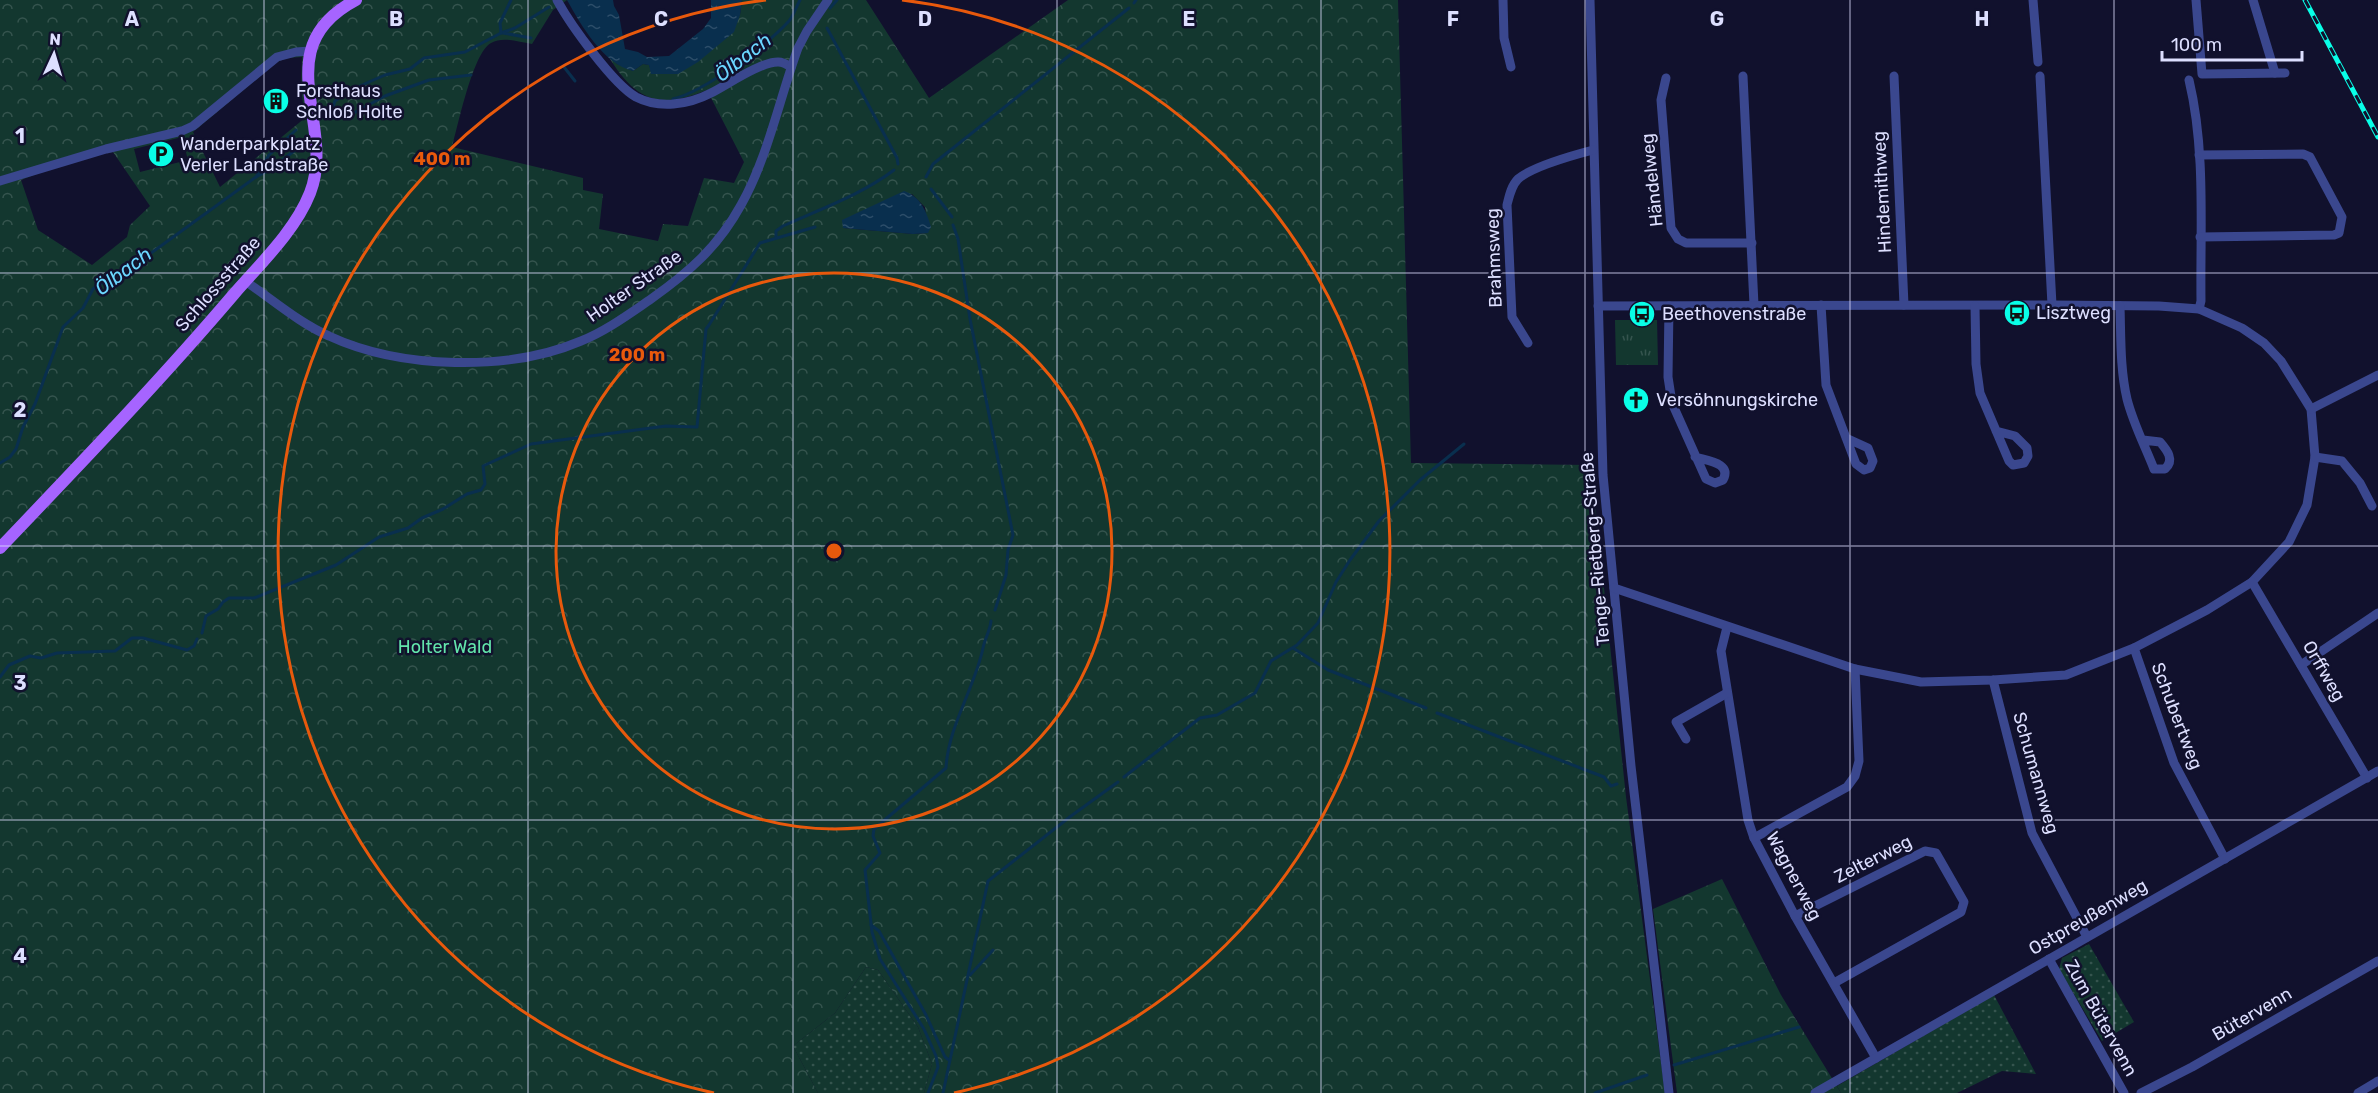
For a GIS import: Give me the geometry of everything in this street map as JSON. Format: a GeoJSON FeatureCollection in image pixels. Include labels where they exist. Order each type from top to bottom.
{"type":"FeatureCollection","features":[{"type":"Feature","properties":{"kind":"main road","name":"Schlossstraße"},"geometry":{"type":"LineString","coordinates":[[0,548],[95,448],[246,281],[298,216],[310,192],[316,170],[316,144],[308,89],[310,51],[327,22],[356,0]]}},
{"type":"Feature","properties":{"kind":"street"},"geometry":{"type":"LineString","coordinates":[[557,0],[590,49],[621,84],[635,96],[647,100],[676,105],[711,94],[742,75],[777,62],[791,67]]}},
{"type":"Feature","properties":{"kind":"street","name":"Holter Straße"},"geometry":{"type":"LineString","coordinates":[[246,281],[328,336],[360,347],[416,360],[458,363],[505,361],[552,352],[582,341],[628,315],[668,287],[709,253],[740,207],[757,174],[791,67],[807,31],[828,0]]}},
{"type":"Feature","properties":{"kind":"street"},"geometry":{"type":"LineString","coordinates":[[1503,0],[1504,38],[1511,67]]}},
{"type":"Feature","properties":{"kind":"street","name":"Tenge-Rietberg-Straße"},"geometry":{"type":"LineString","coordinates":[[1590,0],[1603,475],[1632,778],[1669,1093]]}},
{"type":"Feature","properties":{"kind":"street"},"geometry":{"type":"LineString","coordinates":[[2033,0],[2038,62]]}},
{"type":"Feature","properties":{"kind":"street"},"geometry":{"type":"LineString","coordinates":[[2196,0],[2202,74],[2280,73],[2253,0]]}},
{"type":"Feature","properties":{"kind":"street"},"geometry":{"type":"LineString","coordinates":[[0,181],[106,149],[182,131],[193,126],[277,57],[310,51]]}},
{"type":"Feature","properties":{"kind":"street"},"geometry":{"type":"LineString","coordinates":[[1743,76],[1754,305]]}},
{"type":"Feature","properties":{"kind":"street","name":"Hindemithweg"},"geometry":{"type":"LineString","coordinates":[[1894,76],[1904,305]]}},
{"type":"Feature","properties":{"kind":"street"},"geometry":{"type":"LineString","coordinates":[[2040,76],[2052,305]]}},
{"type":"Feature","properties":{"kind":"street","name":"Händelweg"},"geometry":{"type":"LineString","coordinates":[[1666,78],[1661,100],[1671,228],[1678,239],[1686,243],[1752,243]]}},
{"type":"Feature","properties":{"kind":"street"},"geometry":{"type":"LineString","coordinates":[[2189,80],[2195,106],[2199,155],[2199,309]]}},
{"type":"Feature","properties":{"kind":"street","name":"Brahmsweg"},"geometry":{"type":"LineString","coordinates":[[1528,343],[1512,317],[1507,206],[1511,190],[1519,179],[1557,160],[1593,150]]}},
{"type":"Feature","properties":{"kind":"street"},"geometry":{"type":"LineString","coordinates":[[2199,155],[2303,154],[2310,157],[2342,217],[2339,233],[2334,236],[2200,237]]}},
{"type":"Feature","properties":{"kind":"street"},"geometry":{"type":"LineString","coordinates":[[1821,305],[1826,385],[1846,438]]}},
{"type":"Feature","properties":{"kind":"street"},"geometry":{"type":"LineString","coordinates":[[1598,306],[2052,305],[2199,309],[2242,328],[2264,343],[2281,361],[2311,409],[2315,457],[2307,505],[2289,542],[2252,582],[2207,610],[2134,648],[2066,675],[1921,682],[1855,669],[1614,588]]}},
{"type":"Feature","properties":{"kind":"street"},"geometry":{"type":"LineString","coordinates":[[1669,306],[1668,377],[1672,403],[1695,457]]}},
{"type":"Feature","properties":{"kind":"street"},"geometry":{"type":"LineString","coordinates":[[1975,306],[1976,364],[1980,393],[1996,431]]}},
{"type":"Feature","properties":{"kind":"street"},"geometry":{"type":"LineString","coordinates":[[2120,306],[2122,369],[2128,400],[2143,440]]}},
{"type":"Feature","properties":{"kind":"street"},"geometry":{"type":"LineString","coordinates":[[2311,409],[2378,375]]}},
{"type":"Feature","properties":{"kind":"street"},"geometry":{"type":"LineString","coordinates":[[2315,457],[2342,461],[2360,483],[2372,506]]}},
{"type":"Feature","properties":{"kind":"street","name":"Orffweg"},"geometry":{"type":"LineString","coordinates":[[2252,582],[2367,778]]}},
{"type":"Feature","properties":{"kind":"street"},"geometry":{"type":"LineString","coordinates":[[2301,665],[2378,612]]}},
{"type":"Feature","properties":{"kind":"street","name":"Wagnerweg"},"geometry":{"type":"LineString","coordinates":[[1727,627],[1721,651],[1748,820],[1754,838],[1876,1058]]}},
{"type":"Feature","properties":{"kind":"street","name":"Schubertweg"},"geometry":{"type":"LineString","coordinates":[[2134,648],[2174,763],[2224,859]]}},
{"type":"Feature","properties":{"kind":"street"},"geometry":{"type":"LineString","coordinates":[[1754,838],[1847,787],[1855,776],[1859,761],[1855,669]]}},
{"type":"Feature","properties":{"kind":"street","name":"Schumannweg"},"geometry":{"type":"LineString","coordinates":[[1993,680],[2032,833],[2087,937]]}},
{"type":"Feature","properties":{"kind":"street"},"geometry":{"type":"LineString","coordinates":[[1686,740],[1676,722],[1727,693]]}},
{"type":"Feature","properties":{"kind":"street","name":"Ostpreußenweg"},"geometry":{"type":"LineString","coordinates":[[1815,1093],[2378,771]]}},
{"type":"Feature","properties":{"kind":"street","name":"Zelterweg"},"geometry":{"type":"LineString","coordinates":[[1796,916],[1925,851],[1936,853],[1964,902],[1961,912],[1834,983]]}},
{"type":"Feature","properties":{"kind":"street","name":"Zum Bütervenn"},"geometry":{"type":"LineString","coordinates":[[2049,959],[2124,1093]]}},
{"type":"Feature","properties":{"kind":"street","name":"Bütervenn"},"geometry":{"type":"LineString","coordinates":[[2141,1093],[2192,1067],[2378,960]]}},
{"type":"Feature","properties":{"kind":"street"},"geometry":{"type":"LineString","coordinates":[[2358,1093],[2378,1081]]}},
{"type":"Feature","properties":{"kind":"green space","name":"Holter Wald"},"geometry":{"type":"Polygon","coordinates":[[[0,0],[567,0],[553,10],[532,44],[500,40],[484,49],[472,74],[452,147],[583,178],[583,190],[603,194],[599,229],[658,241],[663,224],[688,226],[704,178],[734,183],[744,162],[707,90],[674,100],[648,97],[627,82],[607,54],[617,64],[633,71],[643,64],[649,65],[652,74],[740,15],[742,0],[866,0],[929,98],[1068,0],[1398,0],[1411,463],[1591,465],[1626,797],[1665,1093],[924,1093],[932,1064],[918,1027],[878,970],[866,967],[835,1013],[793,1046],[818,1093],[0,1093],[0,0]],[[302,57],[287,58],[277,62],[193,132],[220,187],[305,118],[301,88],[302,57]],[[182,137],[134,149],[140,172],[188,160],[182,137]],[[113,152],[78,158],[21,180],[38,230],[92,265],[127,237],[130,225],[150,206],[113,152]],[[912,194],[843,228],[913,234],[928,233],[925,207],[912,194]]]}},
{"type":"Feature","properties":{"kind":"green space"},"geometry":{"type":"Polygon","coordinates":[[[1615,320],[1657,320],[1658,365],[1616,365],[1615,320]]]}},
{"type":"Feature","properties":{"kind":"green space"},"geometry":{"type":"Polygon","coordinates":[[[1722,879],[1781,995],[1841,1093],[1677,1093],[1653,909],[1722,879]]]}},
{"type":"Feature","properties":{"kind":"green space"},"geometry":{"type":"Polygon","coordinates":[[[2089,944],[2134,1022],[2102,1041],[2059,969],[2062,958],[2089,944]]]}},
{"type":"Feature","properties":{"kind":"green space"},"geometry":{"type":"Polygon","coordinates":[[[866,967],[878,970],[918,1027],[932,1064],[924,1093],[818,1093],[793,1046],[835,1013],[866,967]]]}},
{"type":"Feature","properties":{"kind":"green space"},"geometry":{"type":"Polygon","coordinates":[[[1994,995],[2036,1074],[2002,1071],[1957,1093],[1841,1093],[1837,1086],[1994,995]]]}},
{"type":"Feature","properties":{"kind":"water"},"geometry":{"type":"Polygon","coordinates":[[[567,0],[613,0],[619,15],[625,49],[647,57],[669,56],[703,29],[711,18],[711,0],[742,0],[734,32],[698,62],[678,74],[651,74],[649,65],[643,64],[633,71],[612,60],[594,42],[567,0]]]}},
{"type":"Feature","properties":{"kind":"water"},"geometry":{"type":"Polygon","coordinates":[[[904,191],[915,197],[922,205],[931,227],[928,233],[913,234],[843,228],[842,220],[904,191]]]}},
{"type":"Feature","properties":{"kind":"waterway","name":"Ölbach"},"geometry":{"type":"LineString","coordinates":[[471,75],[429,80],[385,96],[350,115],[330,116],[335,101],[353,89],[385,75],[410,69],[424,58],[465,52],[501,33],[500,23],[511,0]]}},
{"type":"Feature","properties":{"kind":"waterway","name":"Ölbach"},"geometry":{"type":"LineString","coordinates":[[673,99],[701,87],[751,55],[789,21],[800,0]]}},
{"type":"Feature","properties":{"kind":"waterway"},"geometry":{"type":"LineString","coordinates":[[830,8],[837,0]]}},
{"type":"Feature","properties":{"kind":"waterway","name":"Ölbach"},"geometry":{"type":"LineString","coordinates":[[501,33],[515,28],[549,7]]}},
{"type":"Feature","properties":{"kind":"waterway"},"geometry":{"type":"LineString","coordinates":[[926,177],[933,164],[1129,8]]}},
{"type":"Feature","properties":{"kind":"waterway"},"geometry":{"type":"LineString","coordinates":[[827,28],[897,158],[898,164]]}},
{"type":"Feature","properties":{"kind":"waterway","name":"Ölbach"},"geometry":{"type":"LineString","coordinates":[[503,33],[531,38]]}},
{"type":"Feature","properties":{"kind":"waterway","name":"Ölbach"},"geometry":{"type":"LineString","coordinates":[[564,67],[575,81]]}},
{"type":"Feature","properties":{"kind":"waterway","name":"Ölbach"},"geometry":{"type":"LineString","coordinates":[[0,463],[10,457],[16,449],[63,327],[83,308],[93,289],[107,279],[125,273],[134,261],[147,256],[256,177],[269,155],[296,130]]}},
{"type":"Feature","properties":{"kind":"waterway","name":"Ölbach"},"geometry":{"type":"LineString","coordinates":[[256,177],[271,169],[299,147]]}},
{"type":"Feature","properties":{"kind":"waterway"},"geometry":{"type":"LineString","coordinates":[[776,237],[776,231],[783,226],[854,194],[894,170]]}},
{"type":"Feature","properties":{"kind":"waterway"},"geometry":{"type":"LineString","coordinates":[[931,189],[952,217]]}},
{"type":"Feature","properties":{"kind":"waterway"},"geometry":{"type":"LineString","coordinates":[[953,225],[958,239],[970,319],[1013,535],[1008,550],[1006,575],[995,610]]}},
{"type":"Feature","properties":{"kind":"waterway"},"geometry":{"type":"LineString","coordinates":[[202,633],[206,616],[218,609],[229,598],[254,598],[336,565],[379,537],[408,528],[467,494],[481,490],[485,484],[483,466],[531,444],[666,426],[697,427],[706,329],[760,243],[815,227]]}},
{"type":"Feature","properties":{"kind":"waterway"},"geometry":{"type":"LineString","coordinates":[[1124,777],[1200,718],[1217,715],[1255,693],[1271,661],[1297,645],[1318,623],[1336,582],[1379,521],[1420,480],[1464,444]]}},
{"type":"Feature","properties":{"kind":"waterway"},"geometry":{"type":"LineString","coordinates":[[928,1093],[938,1067],[936,1056],[924,1029],[880,959],[872,932],[865,870],[880,853],[873,836],[874,829],[946,768],[956,722],[979,663],[991,621]]}},
{"type":"Feature","properties":{"kind":"waterway"},"geometry":{"type":"LineString","coordinates":[[0,677],[9,665],[30,656],[41,658],[57,653],[115,651],[132,638],[143,638],[187,650],[194,646],[197,639]]}},
{"type":"Feature","properties":{"kind":"waterway"},"geometry":{"type":"LineString","coordinates":[[1293,648],[1328,670],[1426,708]]}},
{"type":"Feature","properties":{"kind":"waterway"},"geometry":{"type":"LineString","coordinates":[[1437,713],[1604,777],[1611,786],[1617,784]]}},
{"type":"Feature","properties":{"kind":"waterway"},"geometry":{"type":"LineString","coordinates":[[943,1093],[988,881],[1118,782]]}},
{"type":"Feature","properties":{"kind":"waterway"},"geometry":{"type":"LineString","coordinates":[[871,925],[879,931],[926,1015],[945,1057],[949,1060]]}},
{"type":"Feature","properties":{"kind":"waterway"},"geometry":{"type":"LineString","coordinates":[[970,975],[993,950]]}},
{"type":"Feature","properties":{"kind":"waterway"},"geometry":{"type":"LineString","coordinates":[[1674,1065],[1799,1027]]}},
{"type":"Feature","properties":{"kind":"waterway"},"geometry":{"type":"LineString","coordinates":[[1595,1093],[1647,1075]]}},
{"type":"Feature","properties":{"kind":"railway"},"geometry":{"type":"LineString","coordinates":[[2305,0],[2378,137]]}},
{"type":"Feature","properties":{"kind":"place","name":"Forsthaus Schloß Holte"},"geometry":{"type":"Point","coordinates":[276,101]}},
{"type":"Feature","properties":{"kind":"place","name":"Wanderparkplatz Verler Landstraße"},"geometry":{"type":"Point","coordinates":[161,154]}},
{"type":"Feature","properties":{"kind":"place","name":"Lisztweg"},"geometry":{"type":"Point","coordinates":[2017,313]}},
{"type":"Feature","properties":{"kind":"place","name":"Beethovenstraße"},"geometry":{"type":"Point","coordinates":[1642,314]}},
{"type":"Feature","properties":{"kind":"place","name":"Versöhnungskirche"},"geometry":{"type":"Point","coordinates":[1636,400]}}]}
